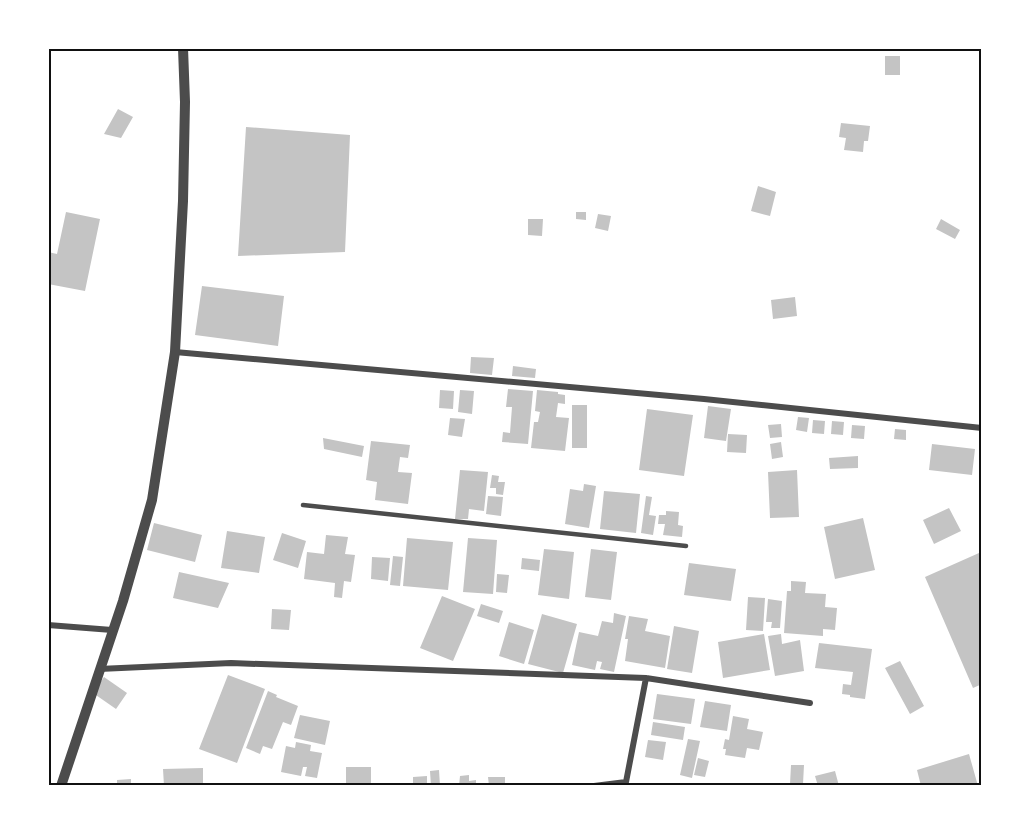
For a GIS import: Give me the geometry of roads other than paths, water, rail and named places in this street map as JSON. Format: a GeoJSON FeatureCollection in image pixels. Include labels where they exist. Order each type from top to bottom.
{"type":"FeatureCollection","features":[{"type":"Feature","properties":{"kind":"street"},"geometry":{"type":"LineString","coordinates":[[61,786],[152,500],[175,352],[183,201],[185,102],[183,48]]}},
{"type":"Feature","properties":{"kind":"street"},"geometry":{"type":"LineString","coordinates":[[175,352],[704,399],[982,428]]}},
{"type":"Feature","properties":{"kind":"street"},"geometry":{"type":"LineString","coordinates":[[48,626],[112,630]]}},
{"type":"Feature","properties":{"kind":"street"},"geometry":{"type":"LineString","coordinates":[[99,669],[231,663],[646,678],[810,703]]}},
{"type":"Feature","properties":{"kind":"street"},"geometry":{"type":"LineString","coordinates":[[594,786],[626,782],[646,678]]}},
{"type":"Feature","properties":{"kind":"lane"},"geometry":{"type":"LineString","coordinates":[[303,505],[686,546]]}}]}
